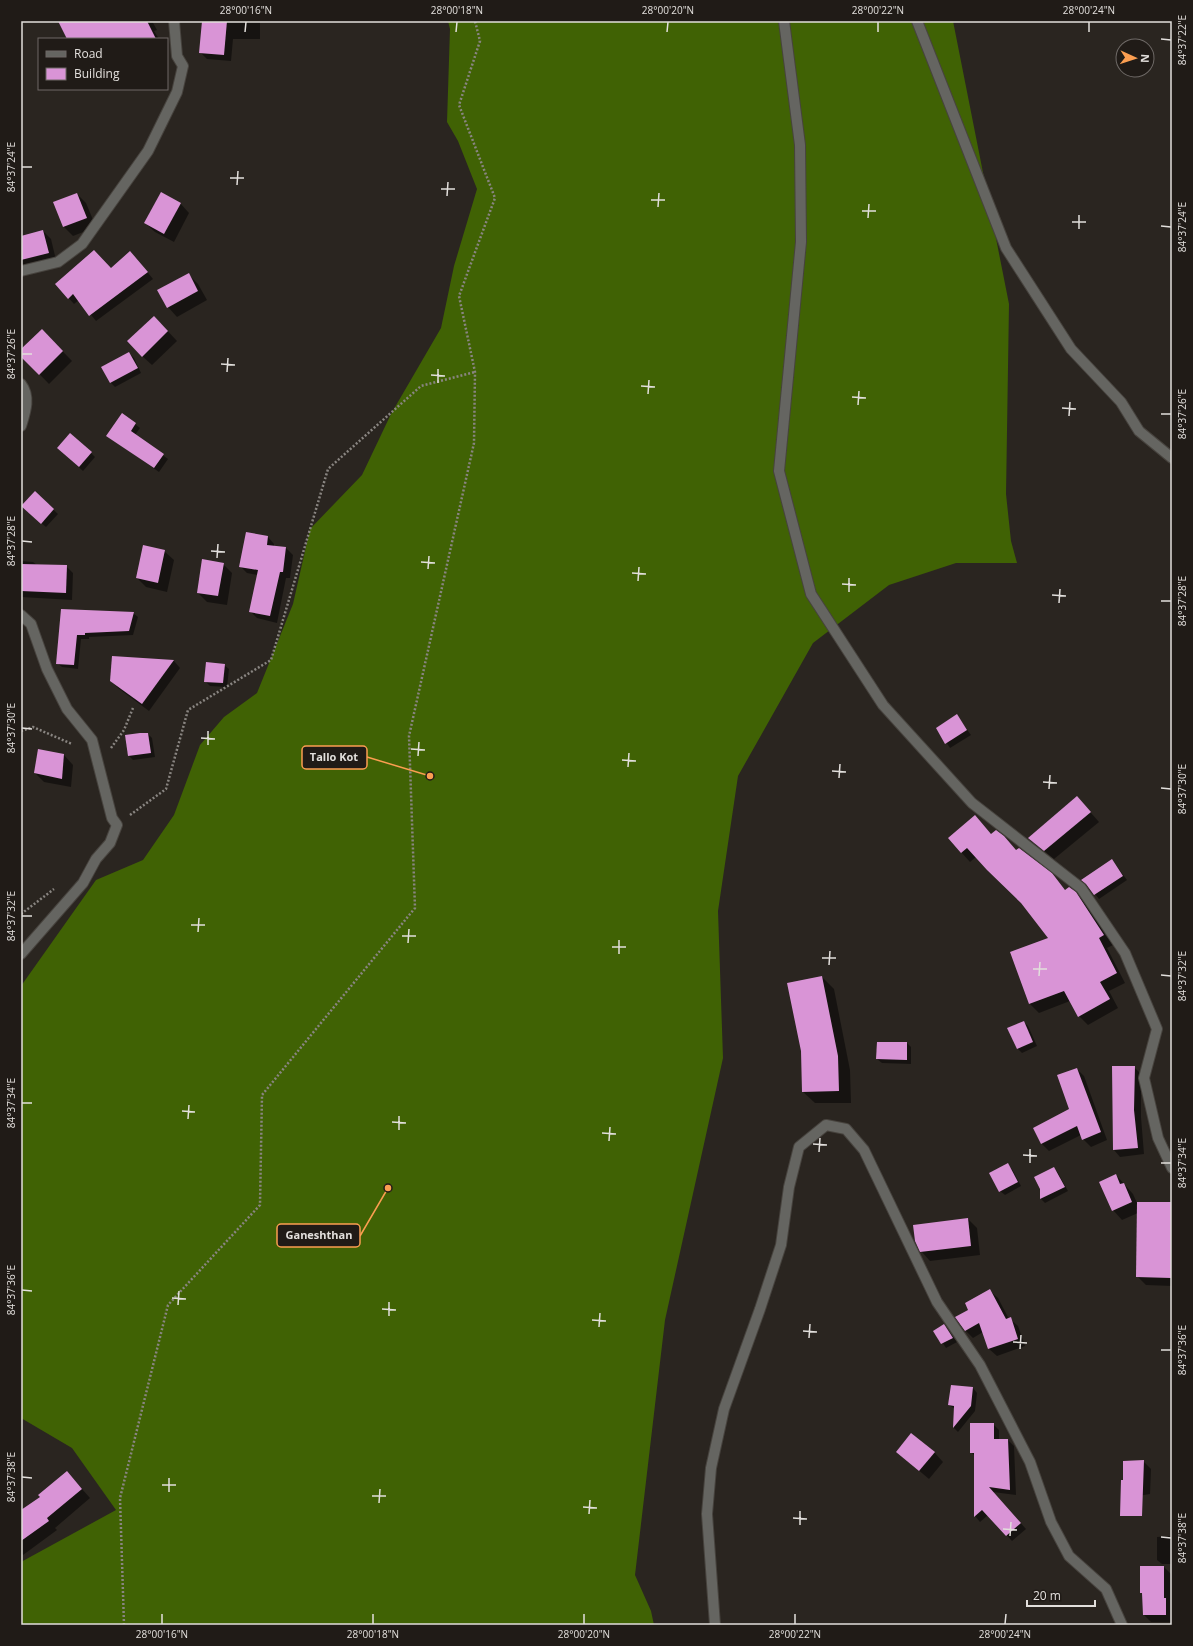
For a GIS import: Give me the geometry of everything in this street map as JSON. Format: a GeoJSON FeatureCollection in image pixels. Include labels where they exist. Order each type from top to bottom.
{"type":"FeatureCollection","features":[{"type":"Feature","properties":{"kind":"street"},"geometry":{"type":"LineString","coordinates":[[21,271],[58,262],[82,244],[148,151],[177,92],[183,66],[177,56],[174,21]]}},
{"type":"Feature","properties":{"kind":"street"},"geometry":{"type":"LineString","coordinates":[[784,21],[800,145],[801,242],[779,471],[811,594],[882,705],[972,802],[1081,888],[1125,953],[1157,1029],[1144,1078],[1158,1138],[1172,1168]]}},
{"type":"Feature","properties":{"kind":"street"},"geometry":{"type":"LineString","coordinates":[[917,21],[1006,248],[1071,349],[1121,402],[1139,431],[1172,458]]}},
{"type":"Feature","properties":{"kind":"street"},"geometry":{"type":"LineString","coordinates":[[21,384],[24,388],[27,404],[21,426]]}},
{"type":"Feature","properties":{"kind":"street"},"geometry":{"type":"LineString","coordinates":[[21,615],[31,624],[48,670],[67,709],[92,740],[112,818],[117,825],[110,843],[96,859],[83,883],[21,954]]}},
{"type":"Feature","properties":{"kind":"street"},"geometry":{"type":"LineString","coordinates":[[715,1625],[707,1514],[711,1468],[724,1409],[781,1245],[788,1187],[799,1147],[826,1125],[846,1129],[864,1150],[937,1302],[980,1365],[1030,1462],[1051,1522],[1069,1556],[1106,1589],[1122,1625]]}},
{"type":"Feature","properties":{"kind":"path"},"geometry":{"type":"LineString","coordinates":[[124,1625],[120,1498],[168,1305],[260,1205],[262,1095],[415,908],[409,736],[474,443],[475,372],[458,296],[495,198],[459,105],[480,41],[475,21]]}},
{"type":"Feature","properties":{"kind":"path"},"geometry":{"type":"LineString","coordinates":[[117,825],[166,789],[188,710],[271,660],[328,470],[421,386],[475,372]]}},
{"type":"Feature","properties":{"kind":"path"},"geometry":{"type":"LineString","coordinates":[[21,914],[58,885]]}},
{"type":"Feature","properties":{"kind":"green space"},"geometry":{"type":"Polygon","coordinates":[[[448,21],[953,21],[1009,304],[1006,494],[1011,541],[1017,563],[956,563],[889,585],[813,643],[738,776],[718,911],[723,1058],[665,1320],[635,1575],[651,1611],[654,1625],[21,1625],[21,1562],[116,1510],[72,1448],[21,1418],[21,986],[96,880],[143,860],[174,815],[200,745],[224,717],[257,693],[293,604],[310,529],[362,475],[391,414],[441,328],[454,266],[477,189],[458,141],[447,122],[450,29],[448,21]]]}},
{"type":"Feature","properties":{"kind":"building"},"geometry":{"type":"Polygon","coordinates":[[[58,21],[147,21],[156,38],[66,38],[58,21]]]}},
{"type":"Feature","properties":{"kind":"building"},"geometry":{"type":"Polygon","coordinates":[[[202,21],[227,21],[224,55],[199,53],[202,21]]]}},
{"type":"Feature","properties":{"kind":"building"},"geometry":{"type":"Polygon","coordinates":[[[161,192],[181,203],[164,234],[144,223],[161,192]]]}},
{"type":"Feature","properties":{"kind":"building"},"geometry":{"type":"Polygon","coordinates":[[[77,193],[87,218],[63,227],[53,202],[77,193]]]}},
{"type":"Feature","properties":{"kind":"building"},"geometry":{"type":"Polygon","coordinates":[[[43,230],[49,253],[21,260],[21,236],[43,230]]]}},
{"type":"Feature","properties":{"kind":"building"},"geometry":{"type":"Polygon","coordinates":[[[94,250],[111,268],[130,251],[148,272],[89,316],[73,294],[68,299],[55,284],[94,250]]]}},
{"type":"Feature","properties":{"kind":"building"},"geometry":{"type":"Polygon","coordinates":[[[189,273],[198,291],[167,308],[157,290],[189,273]]]}},
{"type":"Feature","properties":{"kind":"building"},"geometry":{"type":"Polygon","coordinates":[[[154,316],[168,331],[142,357],[127,341],[154,316]]]}},
{"type":"Feature","properties":{"kind":"building"},"geometry":{"type":"Polygon","coordinates":[[[42,329],[63,351],[39,375],[21,357],[21,349],[42,329]]]}},
{"type":"Feature","properties":{"kind":"building"},"geometry":{"type":"Polygon","coordinates":[[[129,352],[138,368],[110,383],[101,367],[129,352]]]}},
{"type":"Feature","properties":{"kind":"building"},"geometry":{"type":"Polygon","coordinates":[[[122,413],[136,423],[131,431],[164,454],[154,468],[106,436],[122,413]]]}},
{"type":"Feature","properties":{"kind":"building"},"geometry":{"type":"Polygon","coordinates":[[[70,433],[92,452],[79,467],[57,448],[70,433]]]}},
{"type":"Feature","properties":{"kind":"building"},"geometry":{"type":"Polygon","coordinates":[[[35,491],[54,509],[41,524],[21,506],[35,491]]]}},
{"type":"Feature","properties":{"kind":"building"},"geometry":{"type":"Polygon","coordinates":[[[246,532],[268,536],[267,545],[286,547],[283,572],[280,572],[270,616],[249,612],[258,570],[239,567],[246,532]]]}},
{"type":"Feature","properties":{"kind":"building"},"geometry":{"type":"Polygon","coordinates":[[[143,545],[165,550],[158,583],[136,578],[143,545]]]}},
{"type":"Feature","properties":{"kind":"building"},"geometry":{"type":"Polygon","coordinates":[[[202,559],[224,563],[218,596],[197,593],[202,559]]]}},
{"type":"Feature","properties":{"kind":"building"},"geometry":{"type":"Polygon","coordinates":[[[21,564],[67,565],[66,593],[21,591],[21,564]]]}},
{"type":"Feature","properties":{"kind":"building"},"geometry":{"type":"Polygon","coordinates":[[[61,609],[134,612],[129,631],[85,633],[85,635],[77,635],[74,665],[56,664],[61,609]]]}},
{"type":"Feature","properties":{"kind":"building"},"geometry":{"type":"Polygon","coordinates":[[[112,656],[174,660],[142,704],[110,681],[112,656]]]}},
{"type":"Feature","properties":{"kind":"building"},"geometry":{"type":"Polygon","coordinates":[[[206,662],[225,664],[223,683],[204,682],[206,662]]]}},
{"type":"Feature","properties":{"kind":"building"},"geometry":{"type":"Polygon","coordinates":[[[957,714],[967,730],[945,744],[936,728],[957,714]]]}},
{"type":"Feature","properties":{"kind":"building"},"geometry":{"type":"Polygon","coordinates":[[[148,733],[151,753],[128,756],[125,735],[148,733]]]}},
{"type":"Feature","properties":{"kind":"building"},"geometry":{"type":"Polygon","coordinates":[[[38,749],[64,754],[62,779],[34,773],[38,749]]]}},
{"type":"Feature","properties":{"kind":"building"},"geometry":{"type":"Polygon","coordinates":[[[1077,796],[1091,812],[1044,851],[1028,838],[1077,796]]]}},
{"type":"Feature","properties":{"kind":"building"},"geometry":{"type":"Polygon","coordinates":[[[975,815],[991,834],[996,830],[1004,836],[1016,850],[1019,848],[1052,873],[1065,890],[1069,887],[1076,892],[1104,935],[1099,938],[1117,973],[1100,982],[1110,999],[1078,1017],[1064,991],[1029,1004],[1010,952],[1048,938],[1021,903],[967,848],[961,853],[948,838],[975,815]]]}},
{"type":"Feature","properties":{"kind":"building"},"geometry":{"type":"Polygon","coordinates":[[[1112,859],[1123,876],[1094,895],[1081,880],[1112,859]]]}},
{"type":"Feature","properties":{"kind":"building"},"geometry":{"type":"Polygon","coordinates":[[[822,976],[838,1056],[839,1091],[802,1092],[801,1051],[787,983],[822,976]]]}},
{"type":"Feature","properties":{"kind":"building"},"geometry":{"type":"Polygon","coordinates":[[[1024,1021],[1033,1042],[1017,1049],[1007,1028],[1024,1021]]]}},
{"type":"Feature","properties":{"kind":"building"},"geometry":{"type":"Polygon","coordinates":[[[877,1042],[907,1042],[907,1060],[876,1059],[877,1042]]]}},
{"type":"Feature","properties":{"kind":"building"},"geometry":{"type":"Polygon","coordinates":[[[1112,1066],[1135,1066],[1134,1110],[1138,1148],[1113,1150],[1112,1066]]]}},
{"type":"Feature","properties":{"kind":"building"},"geometry":{"type":"Polygon","coordinates":[[[1077,1068],[1101,1132],[1082,1140],[1077,1126],[1041,1144],[1033,1128],[1069,1109],[1057,1075],[1077,1068]]]}},
{"type":"Feature","properties":{"kind":"building"},"geometry":{"type":"Polygon","coordinates":[[[1008,1163],[1018,1182],[999,1192],[989,1173],[1008,1163]]]}},
{"type":"Feature","properties":{"kind":"building"},"geometry":{"type":"Polygon","coordinates":[[[1054,1167],[1065,1187],[1040,1199],[1040,1189],[1034,1177],[1054,1167]]]}},
{"type":"Feature","properties":{"kind":"building"},"geometry":{"type":"Polygon","coordinates":[[[1116,1174],[1120,1184],[1124,1183],[1132,1202],[1112,1211],[1099,1182],[1116,1174]]]}},
{"type":"Feature","properties":{"kind":"building"},"geometry":{"type":"Polygon","coordinates":[[[1137,1202],[1172,1202],[1171,1278],[1136,1277],[1137,1202]]]}},
{"type":"Feature","properties":{"kind":"building"},"geometry":{"type":"Polygon","coordinates":[[[968,1218],[971,1246],[920,1252],[915,1241],[913,1225],[968,1218]]]}},
{"type":"Feature","properties":{"kind":"building"},"geometry":{"type":"Polygon","coordinates":[[[990,1289],[1006,1319],[1011,1317],[1018,1339],[988,1349],[979,1323],[965,1331],[955,1317],[968,1310],[965,1303],[990,1289]]]}},
{"type":"Feature","properties":{"kind":"building"},"geometry":{"type":"Polygon","coordinates":[[[944,1324],[953,1338],[941,1344],[933,1331],[944,1324]]]}},
{"type":"Feature","properties":{"kind":"building"},"geometry":{"type":"Polygon","coordinates":[[[951,1385],[973,1387],[971,1406],[953,1428],[954,1406],[948,1405],[951,1385]]]}},
{"type":"Feature","properties":{"kind":"building"},"geometry":{"type":"Polygon","coordinates":[[[970,1423],[994,1423],[994,1439],[1008,1439],[1010,1490],[989,1487],[1021,1523],[1006,1536],[982,1510],[974,1517],[974,1453],[970,1453],[970,1423]]]}},
{"type":"Feature","properties":{"kind":"building"},"geometry":{"type":"Polygon","coordinates":[[[911,1433],[935,1452],[919,1471],[896,1452],[911,1433]]]}},
{"type":"Feature","properties":{"kind":"building"},"geometry":{"type":"Polygon","coordinates":[[[1144,1460],[1142,1516],[1120,1516],[1123,1461],[1144,1460]]]}},
{"type":"Feature","properties":{"kind":"building"},"geometry":{"type":"Polygon","coordinates":[[[67,1471],[82,1489],[47,1518],[49,1521],[21,1541],[21,1510],[40,1497],[38,1495],[67,1471]]]}},
{"type":"Feature","properties":{"kind":"building"},"geometry":{"type":"Polygon","coordinates":[[[1140,1566],[1164,1566],[1164,1598],[1166,1598],[1166,1615],[1143,1615],[1142,1593],[1140,1593],[1140,1566]]]}},
{"type":"Feature","properties":{"kind":"place","name":"Tallo Kot"},"geometry":{"type":"Point","coordinates":[430,776]}},
{"type":"Feature","properties":{"kind":"place","name":"Ganeshthan"},"geometry":{"type":"Point","coordinates":[388,1188]}}]}
